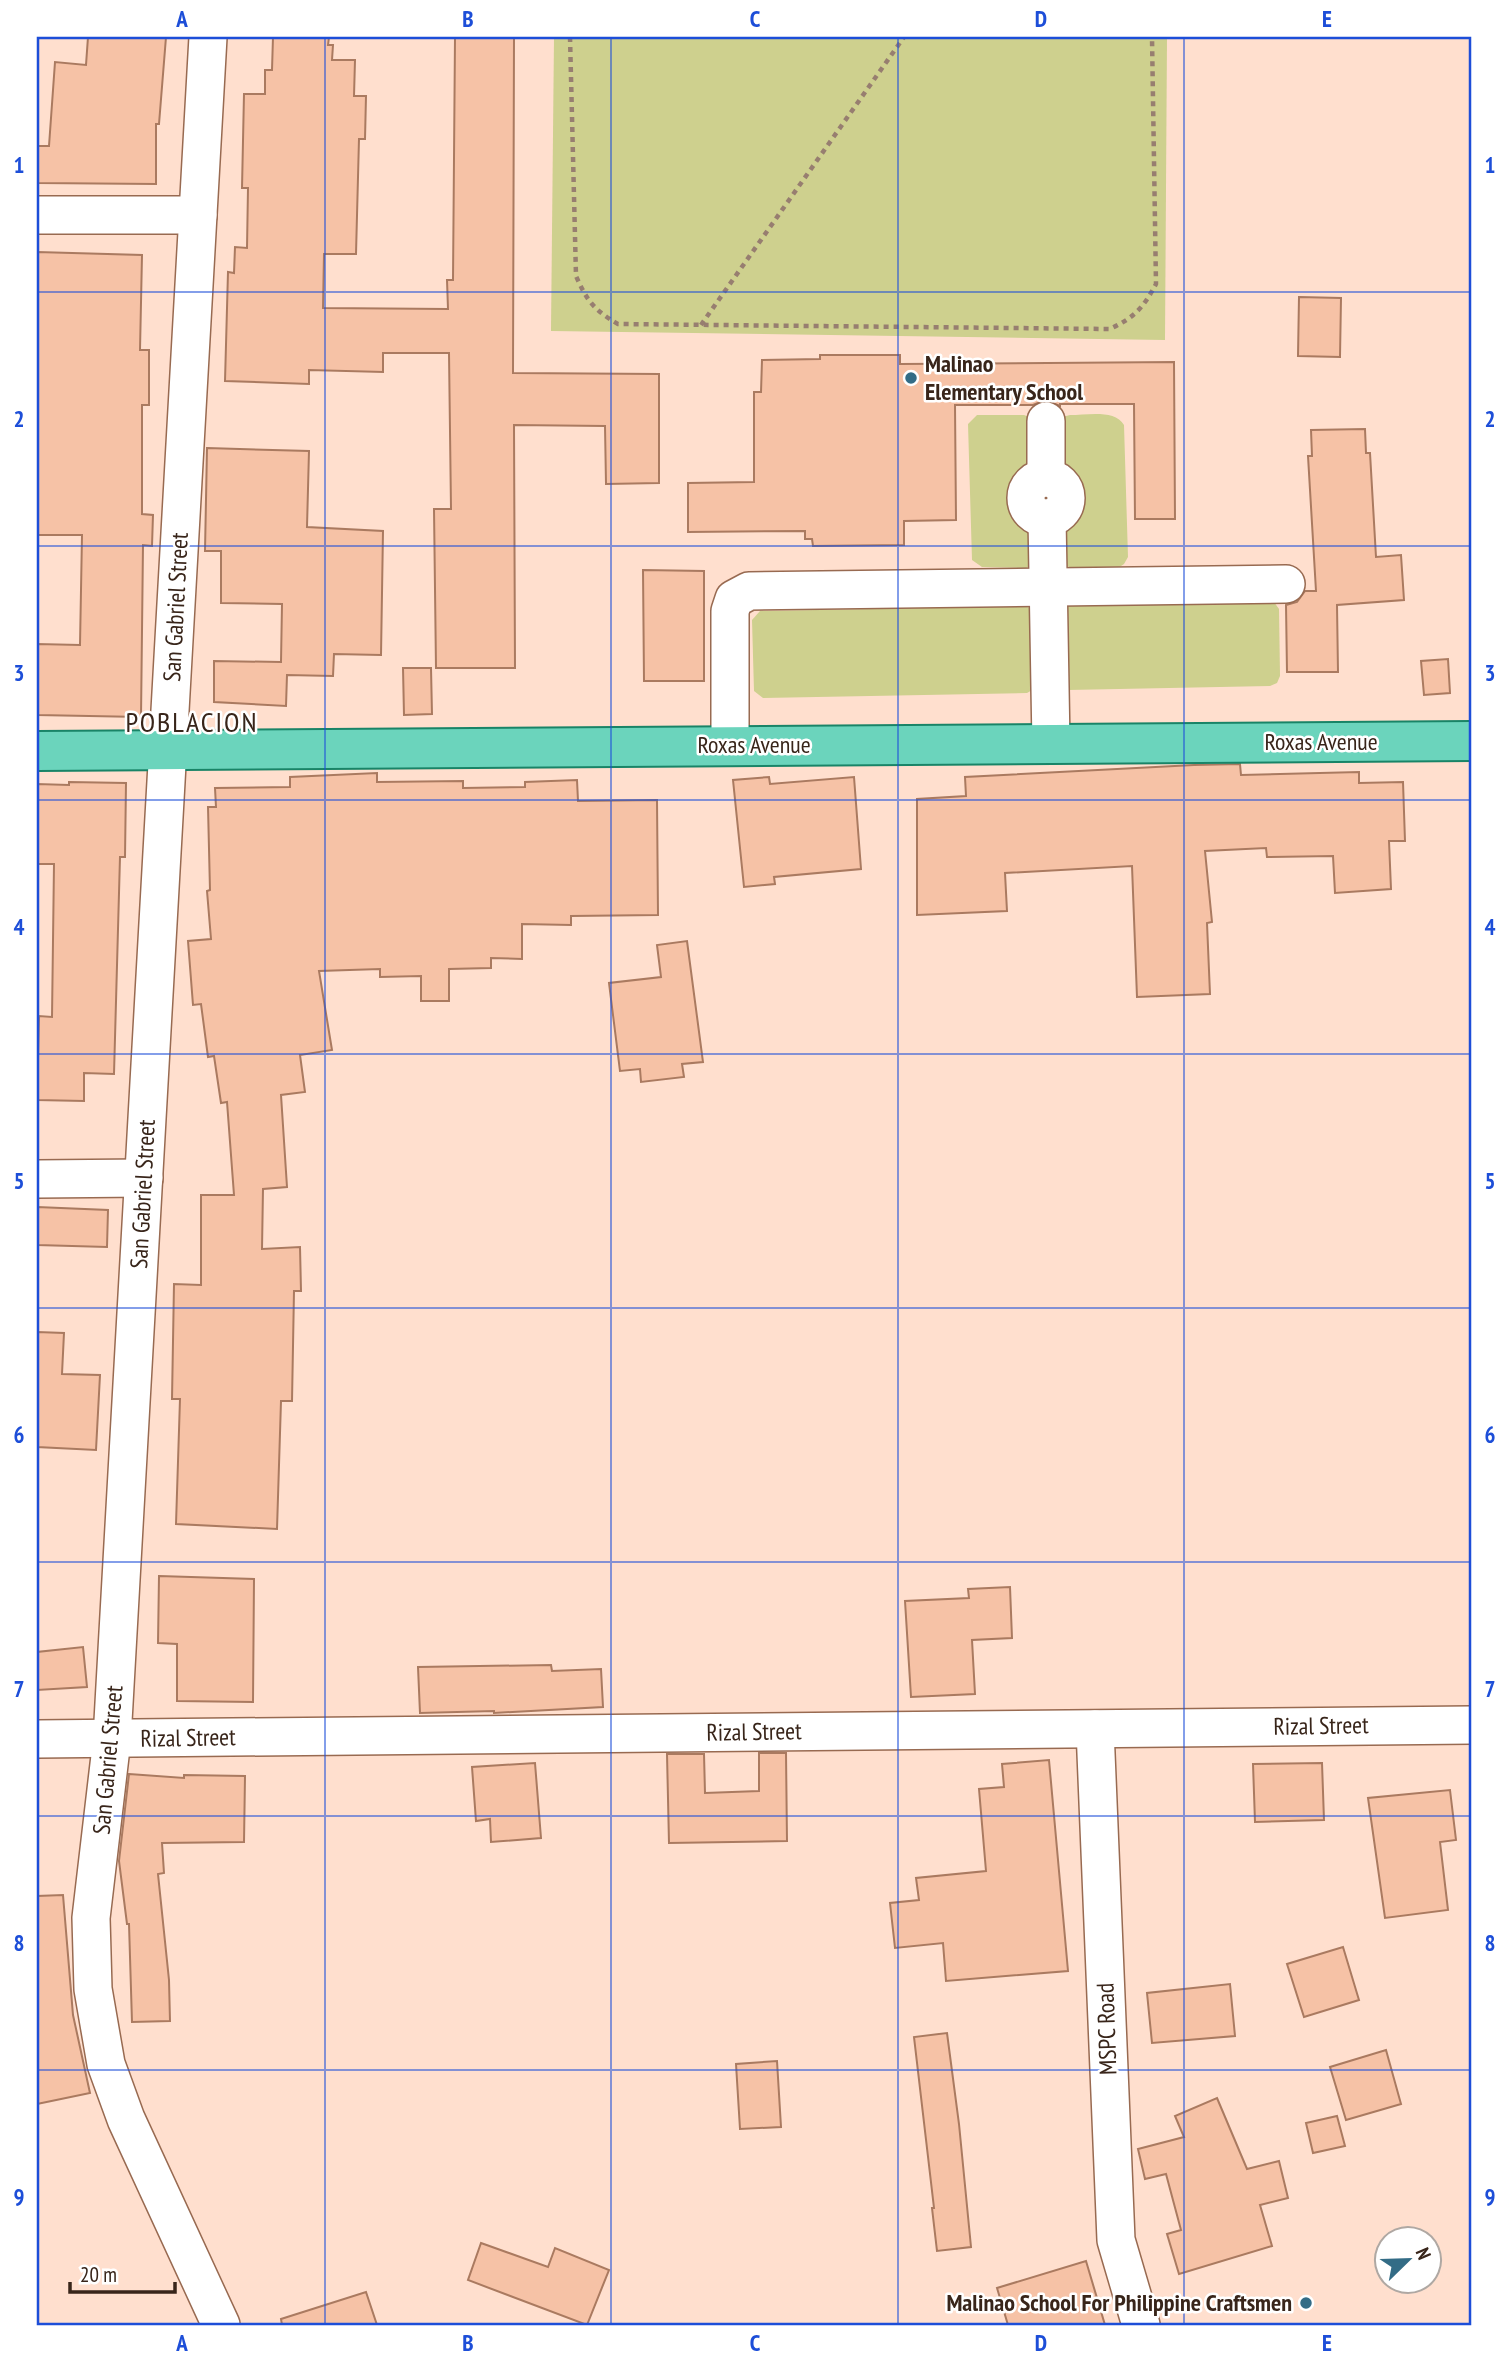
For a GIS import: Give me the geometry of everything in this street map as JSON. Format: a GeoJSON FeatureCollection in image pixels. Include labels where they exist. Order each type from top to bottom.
{"type":"FeatureCollection","features":[{"type":"Feature","properties":{"kind":"main road","name":"Roxas Avenue"},"geometry":{"type":"LineString","coordinates":[[37,751],[1472,741]]}},
{"type":"Feature","properties":{"kind":"street","name":"San Gabriel Street"},"geometry":{"type":"LineString","coordinates":[[208,37],[112,1739],[91,1918],[93,1989],[106,2064],[126,2119],[221,2325]]}},
{"type":"Feature","properties":{"kind":"street"},"geometry":{"type":"LineString","coordinates":[[37,215],[198,215]]}},
{"type":"Feature","properties":{"kind":"street"},"geometry":{"type":"LineString","coordinates":[[1046,421],[1046,478],[1035,482],[1026,498],[1030,510],[1047,518],[1051,744]]}},
{"type":"Feature","properties":{"kind":"street"},"geometry":{"type":"LineString","coordinates":[[730,745],[730,611],[734,599],[744,592],[1286,584]]}},
{"type":"Feature","properties":{"kind":"street"},"geometry":{"type":"LineString","coordinates":[[37,1180],[144,1178]]}},
{"type":"Feature","properties":{"kind":"street","name":"Rizal Street"},"geometry":{"type":"LineString","coordinates":[[37,1739],[1472,1725]]}},
{"type":"Feature","properties":{"kind":"street","name":"MSPC Road"},"geometry":{"type":"LineString","coordinates":[[1095,1729],[1116,2240],[1141,2325]]}},
{"type":"Feature","properties":{"kind":"path"},"geometry":{"type":"LineString","coordinates":[[570,37],[576,276],[584,296],[599,313],[618,324],[1110,329],[1130,320],[1145,304],[1156,284],[1152,37]]}},
{"type":"Feature","properties":{"kind":"path"},"geometry":{"type":"LineString","coordinates":[[701,325],[904,37]]}},
{"type":"Feature","properties":{"kind":"green space"},"geometry":{"type":"Polygon","coordinates":[[[554,37],[1167,37],[1165,340],[551,331],[554,37]]]}},
{"type":"Feature","properties":{"kind":"green space"},"geometry":{"type":"Polygon","coordinates":[[[977,415],[1024,415],[1032,418],[1029,471],[1016,485],[1014,493],[1017,508],[1035,529],[1030,566],[1026,568],[982,567],[972,560],[968,424],[977,415]]]}},
{"type":"Feature","properties":{"kind":"green space"},"geometry":{"type":"Polygon","coordinates":[[[1107,415],[1120,420],[1124,425],[1128,557],[1118,568],[1071,568],[1064,564],[1062,526],[1070,519],[1077,504],[1071,480],[1058,467],[1062,417],[1107,415]]]}},
{"type":"Feature","properties":{"kind":"green space"},"geometry":{"type":"Polygon","coordinates":[[[1274,602],[1279,609],[1280,676],[1277,683],[1270,686],[1068,690],[1065,606],[1069,604],[1274,602]]]}},
{"type":"Feature","properties":{"kind":"green space"},"geometry":{"type":"Polygon","coordinates":[[[1025,606],[1032,609],[1034,689],[1027,693],[763,698],[754,691],[752,620],[760,611],[1025,606]]]}},
{"type":"Feature","properties":{"kind":"building"},"geometry":{"type":"Polygon","coordinates":[[[88,37],[166,37],[159,124],[156,124],[156,184],[37,183],[37,146],[49,146],[55,62],[86,65],[88,37]]]}},
{"type":"Feature","properties":{"kind":"building"},"geometry":{"type":"Polygon","coordinates":[[[273,37],[329,37],[328,45],[333,45],[332,60],[355,60],[354,96],[366,96],[365,139],[359,139],[356,254],[324,254],[323,308],[448,309],[447,280],[453,280],[455,37],[514,37],[513,373],[659,374],[659,483],[606,484],[605,426],[514,425],[515,668],[436,668],[434,509],[451,509],[449,353],[383,353],[383,372],[309,370],[309,384],[225,381],[228,272],[234,273],[235,247],[247,248],[248,188],[242,188],[244,94],[265,94],[265,70],[272,70],[273,37]]]}},
{"type":"Feature","properties":{"kind":"building"},"geometry":{"type":"Polygon","coordinates":[[[37,252],[142,255],[140,350],[149,350],[149,405],[142,405],[142,514],[153,515],[152,546],[143,545],[141,717],[37,715],[37,644],[80,645],[82,535],[37,535],[37,252]]]}},
{"type":"Feature","properties":{"kind":"building"},"geometry":{"type":"Polygon","coordinates":[[[1299,297],[1341,298],[1340,357],[1298,356],[1299,297]]]}},
{"type":"Feature","properties":{"kind":"building"},"geometry":{"type":"Polygon","coordinates":[[[820,355],[900,355],[900,364],[1174,362],[1175,519],[1135,519],[1134,404],[1060,406],[1045,400],[1033,405],[955,405],[956,520],[904,521],[904,545],[813,546],[812,539],[805,539],[805,531],[688,532],[688,483],[754,482],[754,392],[761,392],[762,360],[820,359],[820,355]]]}},
{"type":"Feature","properties":{"kind":"building"},"geometry":{"type":"Polygon","coordinates":[[[1365,429],[1366,453],[1370,453],[1376,557],[1401,555],[1404,600],[1337,605],[1338,672],[1287,672],[1286,605],[1297,602],[1305,591],[1316,591],[1308,456],[1312,456],[1311,430],[1365,429]]]}},
{"type":"Feature","properties":{"kind":"building"},"geometry":{"type":"Polygon","coordinates":[[[207,448],[309,451],[307,527],[383,531],[381,655],[334,654],[333,676],[287,675],[286,706],[214,702],[214,661],[281,662],[282,604],[221,603],[221,551],[205,551],[207,448]]]}},
{"type":"Feature","properties":{"kind":"building"},"geometry":{"type":"Polygon","coordinates":[[[643,570],[704,571],[704,681],[644,681],[643,570]]]}},
{"type":"Feature","properties":{"kind":"building"},"geometry":{"type":"Polygon","coordinates":[[[1448,659],[1450,693],[1424,695],[1421,661],[1448,659]]]}},
{"type":"Feature","properties":{"kind":"building"},"geometry":{"type":"Polygon","coordinates":[[[403,668],[431,668],[432,714],[404,715],[403,668]]]}},
{"type":"Feature","properties":{"kind":"building"},"geometry":{"type":"Polygon","coordinates":[[[1240,764],[1241,775],[1359,772],[1359,783],[1403,782],[1405,841],[1389,841],[1391,889],[1335,893],[1333,856],[1267,857],[1266,848],[1205,851],[1212,922],[1207,923],[1210,994],[1137,997],[1132,866],[1005,873],[1007,911],[917,915],[917,799],[966,796],[965,777],[1240,764]]]}},
{"type":"Feature","properties":{"kind":"building"},"geometry":{"type":"Polygon","coordinates":[[[377,773],[377,782],[463,781],[463,788],[525,787],[525,782],[577,780],[578,801],[657,800],[658,915],[571,916],[571,925],[522,924],[522,959],[491,958],[491,968],[449,969],[449,1001],[421,1001],[421,976],[380,977],[380,969],[319,971],[332,1050],[300,1055],[305,1092],[281,1095],[287,1187],[263,1189],[262,1249],[300,1247],[301,1291],[294,1291],[292,1401],[281,1401],[277,1529],[176,1524],[180,1399],[172,1399],[174,1284],[201,1285],[201,1195],[234,1195],[227,1102],[221,1103],[214,1056],[208,1057],[201,1004],[193,1005],[188,941],[211,939],[207,891],[210,890],[208,807],[216,807],[215,788],[290,787],[290,777],[377,773]]]}},
{"type":"Feature","properties":{"kind":"building"},"geometry":{"type":"Polygon","coordinates":[[[769,777],[770,784],[854,777],[861,869],[774,877],[775,884],[744,887],[733,780],[769,777]]]}},
{"type":"Feature","properties":{"kind":"building"},"geometry":{"type":"Polygon","coordinates":[[[69,782],[126,783],[125,857],[120,857],[114,1074],[84,1073],[84,1101],[37,1100],[39,1016],[52,1017],[54,864],[37,864],[37,784],[69,785],[69,782]]]}},
{"type":"Feature","properties":{"kind":"building"},"geometry":{"type":"Polygon","coordinates":[[[687,941],[703,1062],[682,1064],[684,1077],[641,1082],[640,1069],[620,1071],[609,983],[661,977],[657,945],[687,941]]]}},
{"type":"Feature","properties":{"kind":"building"},"geometry":{"type":"Polygon","coordinates":[[[37,1207],[108,1210],[107,1247],[37,1245],[37,1207]]]}},
{"type":"Feature","properties":{"kind":"building"},"geometry":{"type":"Polygon","coordinates":[[[37,1332],[64,1333],[62,1374],[100,1375],[96,1450],[37,1447],[37,1332]]]}},
{"type":"Feature","properties":{"kind":"building"},"geometry":{"type":"Polygon","coordinates":[[[159,1576],[254,1579],[253,1702],[177,1701],[177,1644],[158,1643],[159,1576]]]}},
{"type":"Feature","properties":{"kind":"building"},"geometry":{"type":"Polygon","coordinates":[[[1010,1587],[1012,1638],[972,1640],[975,1694],[911,1697],[905,1601],[969,1598],[968,1589],[1010,1587]]]}},
{"type":"Feature","properties":{"kind":"building"},"geometry":{"type":"Polygon","coordinates":[[[83,1647],[87,1687],[37,1690],[37,1652],[83,1647]]]}},
{"type":"Feature","properties":{"kind":"building"},"geometry":{"type":"Polygon","coordinates":[[[551,1665],[552,1671],[601,1669],[603,1707],[494,1713],[420,1713],[418,1667],[551,1665]]]}},
{"type":"Feature","properties":{"kind":"building"},"geometry":{"type":"Polygon","coordinates":[[[759,1753],[786,1753],[787,1841],[669,1843],[667,1754],[704,1754],[705,1793],[759,1791],[759,1753]]]}},
{"type":"Feature","properties":{"kind":"building"},"geometry":{"type":"Polygon","coordinates":[[[1049,1760],[1068,1971],[946,1981],[943,1943],[895,1948],[890,1903],[919,1900],[916,1878],[986,1871],[979,1789],[1004,1787],[1002,1764],[1049,1760]]]}},
{"type":"Feature","properties":{"kind":"building"},"geometry":{"type":"Polygon","coordinates":[[[535,1763],[541,1838],[491,1842],[490,1819],[476,1821],[472,1767],[535,1763]]]}},
{"type":"Feature","properties":{"kind":"building"},"geometry":{"type":"Polygon","coordinates":[[[1322,1763],[1324,1820],[1255,1822],[1253,1764],[1322,1763]]]}},
{"type":"Feature","properties":{"kind":"building"},"geometry":{"type":"Polygon","coordinates":[[[129,1774],[184,1778],[184,1775],[245,1776],[244,1842],[162,1843],[164,1873],[158,1874],[169,1980],[170,2021],[132,2022],[129,1924],[119,1861],[129,1774]]]}},
{"type":"Feature","properties":{"kind":"building"},"geometry":{"type":"Polygon","coordinates":[[[1450,1790],[1456,1840],[1440,1842],[1448,1910],[1385,1918],[1368,1798],[1450,1790]]]}},
{"type":"Feature","properties":{"kind":"building"},"geometry":{"type":"Polygon","coordinates":[[[63,1895],[73,2015],[90,2093],[37,2104],[37,1896],[63,1895]]]}},
{"type":"Feature","properties":{"kind":"building"},"geometry":{"type":"Polygon","coordinates":[[[1343,1947],[1359,2000],[1304,2017],[1287,1964],[1343,1947]]]}},
{"type":"Feature","properties":{"kind":"building"},"geometry":{"type":"Polygon","coordinates":[[[1230,1984],[1235,2036],[1152,2043],[1147,1993],[1230,1984]]]}},
{"type":"Feature","properties":{"kind":"building"},"geometry":{"type":"Polygon","coordinates":[[[947,2033],[971,2247],[937,2251],[914,2037],[947,2033]]]}},
{"type":"Feature","properties":{"kind":"building"},"geometry":{"type":"Polygon","coordinates":[[[1386,2050],[1401,2104],[1346,2120],[1330,2067],[1386,2050]]]}},
{"type":"Feature","properties":{"kind":"building"},"geometry":{"type":"Polygon","coordinates":[[[777,2061],[781,2127],[740,2129],[736,2064],[777,2061]]]}},
{"type":"Feature","properties":{"kind":"building"},"geometry":{"type":"Polygon","coordinates":[[[1217,2098],[1247,2169],[1279,2161],[1288,2198],[1260,2205],[1272,2246],[1179,2274],[1167,2234],[1181,2230],[1166,2174],[1145,2179],[1138,2149],[1184,2137],[1175,2116],[1217,2098]]]}},
{"type":"Feature","properties":{"kind":"building"},"geometry":{"type":"Polygon","coordinates":[[[1337,2116],[1345,2146],[1313,2153],[1306,2123],[1337,2116]]]}},
{"type":"Feature","properties":{"kind":"building"},"geometry":{"type":"Polygon","coordinates":[[[481,2243],[548,2267],[555,2248],[609,2270],[587,2325],[468,2280],[481,2243]]]}},
{"type":"Feature","properties":{"kind":"building"},"geometry":{"type":"Polygon","coordinates":[[[1086,2261],[1105,2325],[1008,2325],[997,2288],[1086,2261]]]}},
{"type":"Feature","properties":{"kind":"building"},"geometry":{"type":"Polygon","coordinates":[[[366,2292],[377,2325],[282,2325],[281,2319],[366,2292]]]}},
{"type":"Feature","properties":{"kind":"place","name":"Malinao Elementary School"},"geometry":{"type":"Point","coordinates":[911,378]}},
{"type":"Feature","properties":{"kind":"place","name":"Malinao School For Philippine Craftsmen"},"geometry":{"type":"Point","coordinates":[1306,2303]}},
{"type":"Feature","properties":{"kind":"district","name":"POBLACION"},"geometry":{"type":"Point","coordinates":[192,722]}}]}
